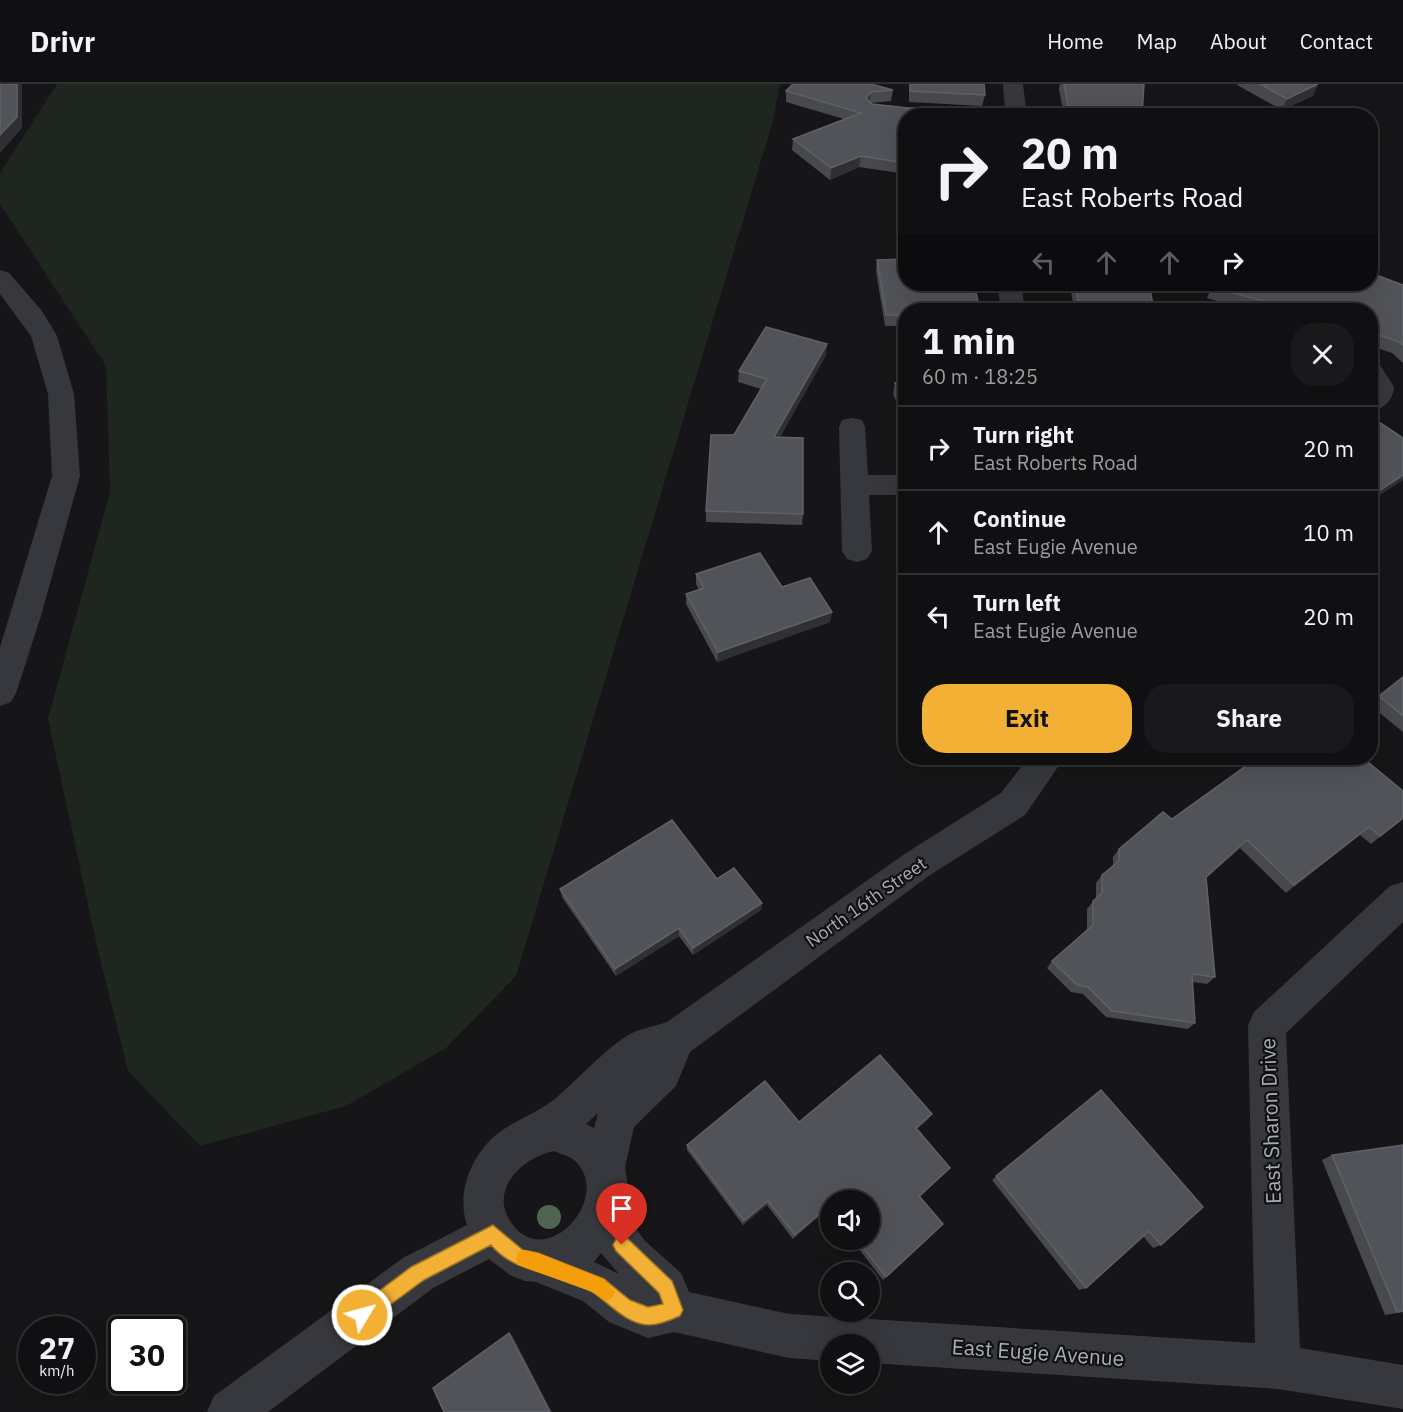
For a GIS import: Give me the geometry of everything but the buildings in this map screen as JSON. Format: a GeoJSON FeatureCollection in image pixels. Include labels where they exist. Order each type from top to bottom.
{"type":"FeatureCollection","features":[{"type":"Feature","properties":{"kind":"street"},"geometry":{"type":"LineString","coordinates":[[1013,84],[1015,108]]}},
{"type":"Feature","properties":{"kind":"street"},"geometry":{"type":"LineString","coordinates":[[0,278],[33,317],[44,336],[61,394],[66,476],[13,616],[0,693]]}},
{"type":"Feature","properties":{"kind":"street"},"geometry":{"type":"LineString","coordinates":[[1378,382],[1381,387],[1378,397]]}},
{"type":"Feature","properties":{"kind":"street"},"geometry":{"type":"LineString","coordinates":[[852,427],[857,551]]}},
{"type":"Feature","properties":{"kind":"street"},"geometry":{"type":"LineString","coordinates":[[855,485],[898,485]]}},
{"type":"Feature","properties":{"kind":"street","name":"North 16th Street"},"geometry":{"type":"LineString","coordinates":[[537,1132],[566,1115],[644,1048],[676,1039],[918,864],[1013,804],[1042,765]]}},
{"type":"Feature","properties":{"kind":"street","name":"East Sharon Drive"},"geometry":{"type":"LineString","coordinates":[[1278,1367],[1267,1025],[1403,898]]}},
{"type":"Feature","properties":{"kind":"street"},"geometry":{"type":"LineString","coordinates":[[674,1310],[666,1288],[630,1256],[614,1235],[606,1183],[596,1154],[585,1142],[570,1134],[554,1131],[537,1132],[510,1148],[491,1172],[485,1193],[486,1215],[493,1234],[505,1249],[520,1258],[538,1261],[559,1259],[577,1250],[593,1235],[603,1216],[606,1183],[617,1116],[662,1072],[676,1039]]}},
{"type":"Feature","properties":{"kind":"street"},"geometry":{"type":"LineString","coordinates":[[230,1412],[418,1274],[493,1234]]}},
{"type":"Feature","properties":{"kind":"street","name":"East Eugie Avenue"},"geometry":{"type":"LineString","coordinates":[[538,1261],[598,1285],[624,1307],[648,1316],[674,1310],[789,1336],[1278,1367],[1403,1387]]}},
{"type":"Feature","properties":{"kind":"shaded area"},"geometry":{"type":"Polygon","coordinates":[[[57,84],[780,84],[772,124],[516,976],[446,1048],[346,1106],[200,1146],[128,1071],[98,951],[48,719],[110,492],[106,366],[0,204],[0,173],[57,84]]]}},
{"type":"Feature","properties":{"kind":"slow traffic"},"geometry":{"type":"LineString","coordinates":[[524,1259],[538,1261],[598,1285],[606,1292]]}},
{"type":"Feature","properties":{"kind":"route"},"geometry":{"type":"LineString","coordinates":[[362,1315],[418,1274],[493,1234],[505,1249],[520,1258],[538,1261],[598,1285],[624,1307],[648,1316],[674,1310],[666,1288],[646,1267],[630,1256],[622,1245]]}}]}
